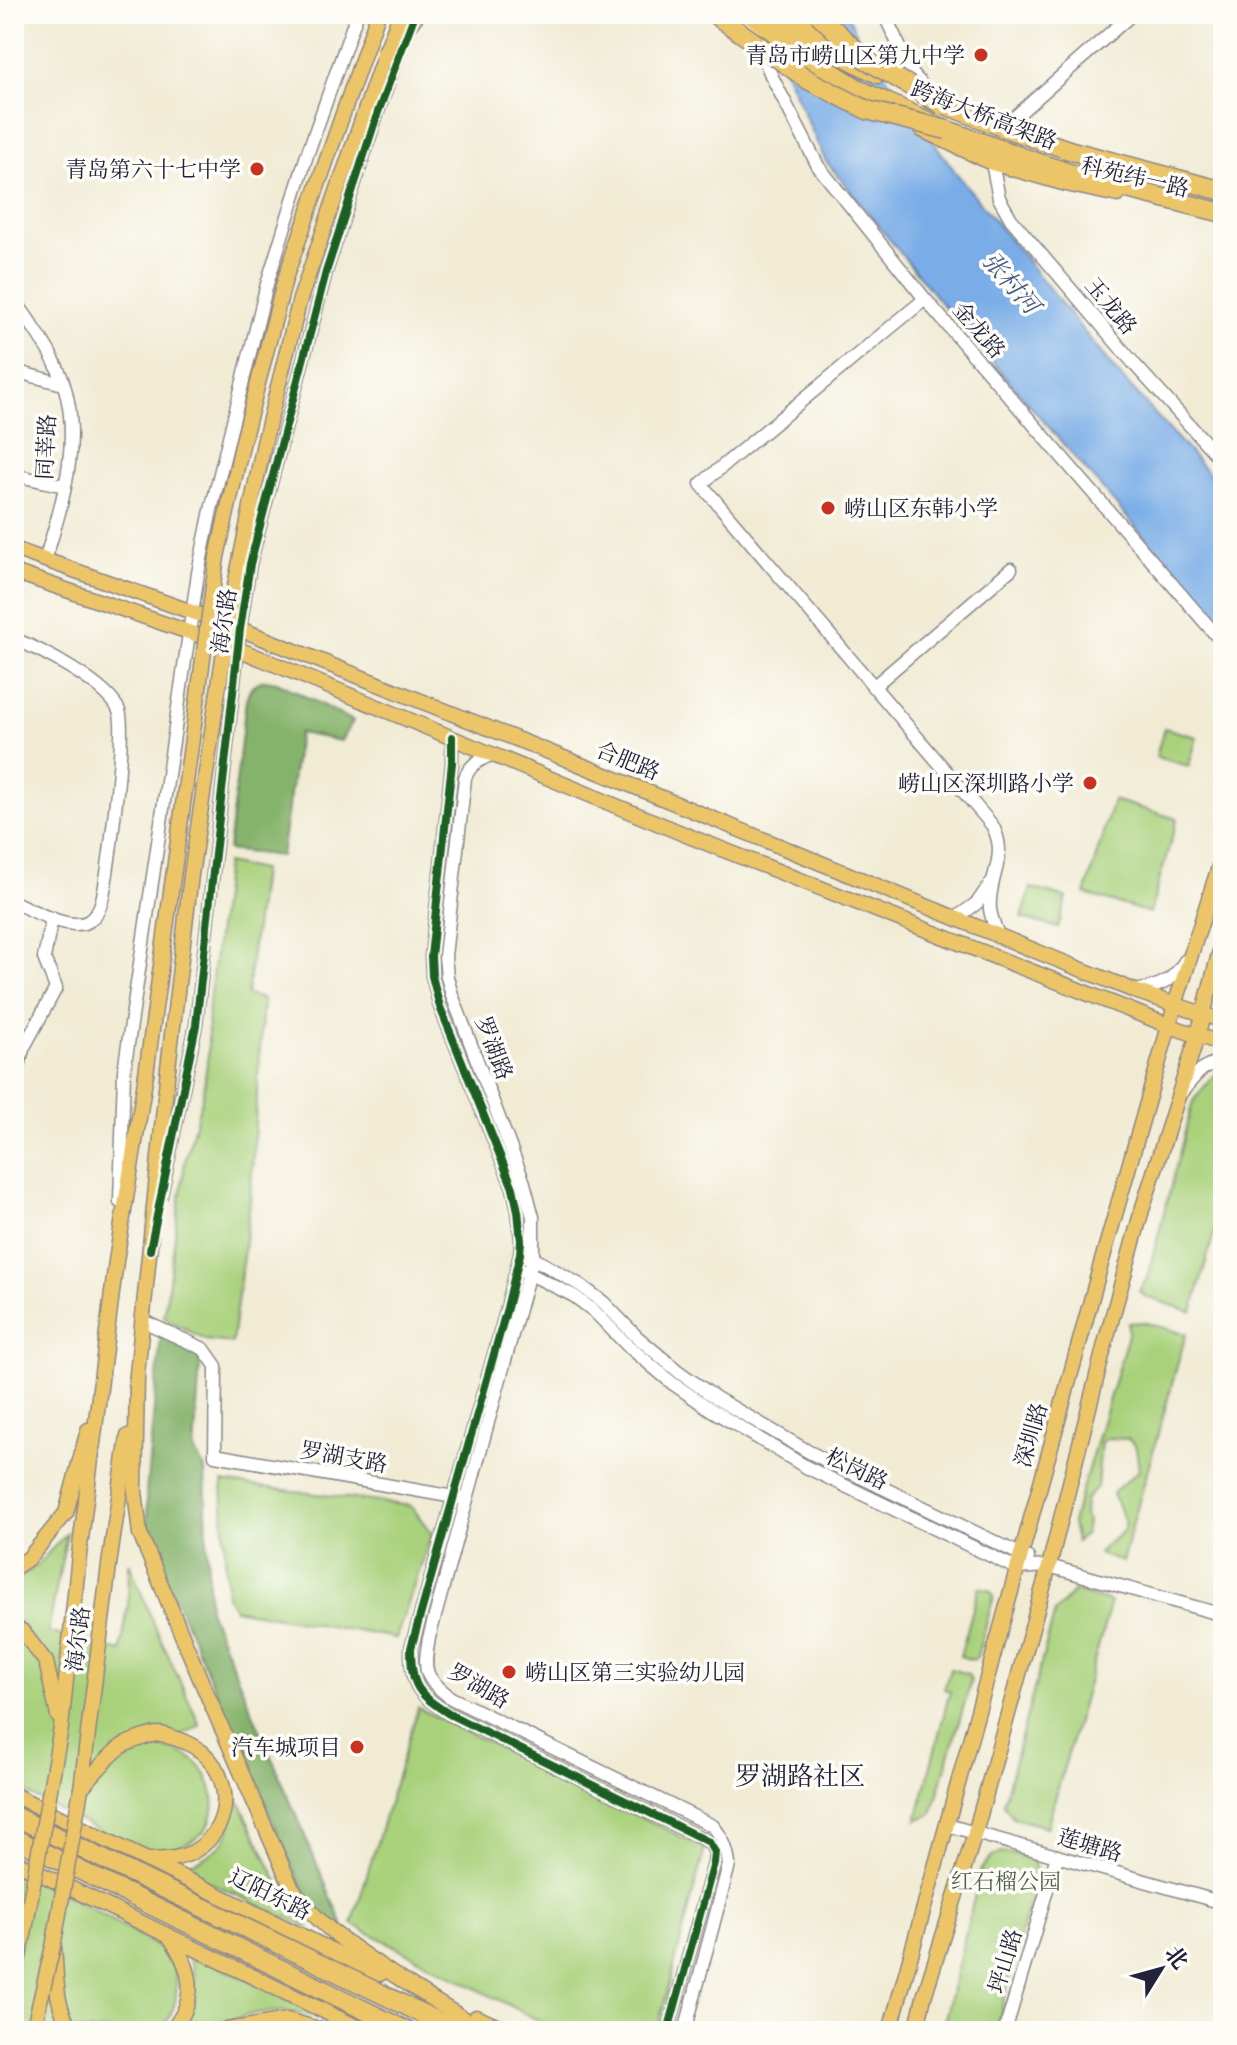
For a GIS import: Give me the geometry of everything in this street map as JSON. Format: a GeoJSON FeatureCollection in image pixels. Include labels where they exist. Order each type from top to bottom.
{"type":"FeatureCollection","features":[{"type":"Feature","properties":{"kind":"highway"},"geometry":{"type":"LineString","coordinates":[[384,56],[415,14]]}},
{"type":"Feature","properties":{"kind":"highway"},"geometry":{"type":"LineString","coordinates":[[714,14],[810,81],[867,110],[947,130]]}},
{"type":"Feature","properties":{"kind":"highway","name":"跨海大桥高架路"},"geometry":{"type":"LineString","coordinates":[[747,14],[862,91],[947,130],[1088,179],[1223,213]]}},
{"type":"Feature","properties":{"kind":"highway"},"geometry":{"type":"LineString","coordinates":[[778,14],[858,64],[938,101]]}},
{"type":"Feature","properties":{"kind":"highway"},"geometry":{"type":"LineString","coordinates":[[818,14],[865,59],[938,101]]}},
{"type":"Feature","properties":{"kind":"highway","name":"跨海大桥高架路"},"geometry":{"type":"LineString","coordinates":[[938,101],[1072,151],[1223,188]]}},
{"type":"Feature","properties":{"kind":"highway","name":"辽阳东路"},"geometry":{"type":"LineString","coordinates":[[14,1816],[458,2031]]}},
{"type":"Feature","properties":{"kind":"highway"},"geometry":{"type":"LineString","coordinates":[[14,1838],[407,2031]]}},
{"type":"Feature","properties":{"kind":"main road","name":"海尔路"},"geometry":{"type":"LineString","coordinates":[[14,1980],[61,1728],[79,1555],[119,1239],[146,1074],[217,557],[285,279],[378,14]]}},
{"type":"Feature","properties":{"kind":"main road","name":"海尔路"},"geometry":{"type":"LineString","coordinates":[[33,2031],[54,1942],[81,1789],[109,1565],[137,1377],[191,875],[230,610],[264,443],[300,299],[400,14]]}},
{"type":"Feature","properties":{"kind":"main road","name":"科苑纬一路"},"geometry":{"type":"LineString","coordinates":[[747,14],[845,86],[917,127],[992,163],[1066,184],[1223,220]]}},
{"type":"Feature","properties":{"kind":"main road","name":"科苑纬一路"},"geometry":{"type":"LineString","coordinates":[[795,14],[860,58],[938,101],[1223,188]]}},
{"type":"Feature","properties":{"kind":"main road","name":"合肥路"},"geometry":{"type":"LineString","coordinates":[[14,549],[240,629],[1135,991],[1223,1021]]}},
{"type":"Feature","properties":{"kind":"main road","name":"合肥路"},"geometry":{"type":"LineString","coordinates":[[16,577],[238,649],[691,837],[1170,1026],[1223,1044]]}},
{"type":"Feature","properties":{"kind":"main road","name":"深圳路"},"geometry":{"type":"LineString","coordinates":[[890,2031],[1097,1279],[1175,1005],[1223,854]]}},
{"type":"Feature","properties":{"kind":"main road"},"geometry":{"type":"LineString","coordinates":[[916,2031],[1049,1566],[1142,1210],[1198,1034],[1223,939]]}},
{"type":"Feature","properties":{"kind":"main road"},"geometry":{"type":"LineString","coordinates":[[14,1568],[29,1558],[66,1513],[103,1371]]}},
{"type":"Feature","properties":{"kind":"main road"},"geometry":{"type":"LineString","coordinates":[[137,1377],[135,1491],[140,1534],[291,1886],[302,1903],[330,1932],[423,1995],[485,2031]]}},
{"type":"Feature","properties":{"kind":"main road"},"geometry":{"type":"LineString","coordinates":[[14,1628],[22,1631],[46,1662],[61,1728]]}},
{"type":"Feature","properties":{"kind":"main road"},"geometry":{"type":"LineString","coordinates":[[81,1789],[123,1745],[158,1734],[189,1743],[211,1759],[220,1776],[225,1796],[223,1814],[217,1828],[206,1843],[191,1853],[173,1859],[146,1860]]}},
{"type":"Feature","properties":{"kind":"main road","name":"辽阳东路"},"geometry":{"type":"LineString","coordinates":[[14,1795],[423,1995],[508,2031]]}},
{"type":"Feature","properties":{"kind":"main road"},"geometry":{"type":"LineString","coordinates":[[14,1861],[365,2031]]}},
{"type":"Feature","properties":{"kind":"main road"},"geometry":{"type":"LineString","coordinates":[[14,1948],[24,1935]]}},
{"type":"Feature","properties":{"kind":"main road"},"geometry":{"type":"LineString","coordinates":[[168,1936],[183,1958],[190,1988],[188,2005],[171,2031]]}},
{"type":"Feature","properties":{"kind":"main road"},"geometry":{"type":"LineString","coordinates":[[54,1942],[57,1998],[62,2016],[72,2031]]}},
{"type":"Feature","properties":{"kind":"main road"},"geometry":{"type":"LineString","coordinates":[[222,2031],[287,2020],[325,2031]]}},
{"type":"Feature","properties":{"kind":"street","name":"海尔路"},"geometry":{"type":"LineString","coordinates":[[119,1239],[124,1071],[192,611],[211,510],[267,284],[307,155],[357,14]]}},
{"type":"Feature","properties":{"kind":"street","name":"海尔路"},"geometry":{"type":"LineString","coordinates":[[150,1250],[196,1025],[250,564],[326,272],[378,112],[415,14]]}},
{"type":"Feature","properties":{"kind":"street","name":"金龙路"},"geometry":{"type":"LineString","coordinates":[[747,14],[771,75],[818,166],[925,299],[1223,643]]}},
{"type":"Feature","properties":{"kind":"street"},"geometry":{"type":"LineString","coordinates":[[884,14],[913,75],[938,101]]}},
{"type":"Feature","properties":{"kind":"street"},"geometry":{"type":"LineString","coordinates":[[1007,124],[1132,14]]}},
{"type":"Feature","properties":{"kind":"street","name":"玉龙路"},"geometry":{"type":"LineString","coordinates":[[992,163],[999,198],[1011,219],[1136,366],[1223,462]]}},
{"type":"Feature","properties":{"kind":"street","name":"同莘路"},"geometry":{"type":"LineString","coordinates":[[14,299],[19,315],[51,355],[69,407],[71,430],[63,504],[45,560]]}},
{"type":"Feature","properties":{"kind":"street"},"geometry":{"type":"LineString","coordinates":[[925,299],[701,484],[992,825],[1001,846],[990,907],[998,935]]}},
{"type":"Feature","properties":{"kind":"street"},"geometry":{"type":"LineString","coordinates":[[14,371],[63,384]]}},
{"type":"Feature","properties":{"kind":"street"},"geometry":{"type":"LineString","coordinates":[[14,475],[65,486]]}},
{"type":"Feature","properties":{"kind":"street"},"geometry":{"type":"LineString","coordinates":[[873,687],[1011,569]]}},
{"type":"Feature","properties":{"kind":"street"},"geometry":{"type":"LineString","coordinates":[[14,639],[41,650],[75,671],[115,703],[121,714],[119,763],[99,910],[85,923],[67,923],[14,902]]}},
{"type":"Feature","properties":{"kind":"street"},"geometry":{"type":"LineString","coordinates":[[452,737],[452,763],[431,956],[432,976],[440,1007],[513,1188],[523,1270],[507,1308],[461,1498],[411,1648],[411,1668],[415,1683],[426,1699],[449,1714],[709,1842],[715,1852],[714,1863],[668,2031]]}},
{"type":"Feature","properties":{"kind":"street","name":"罗湖路"},"geometry":{"type":"LineString","coordinates":[[492,754],[472,766],[465,778],[445,956],[452,995],[524,1183],[533,1217],[533,1258],[523,1270]]}},
{"type":"Feature","properties":{"kind":"street"},"geometry":{"type":"LineString","coordinates":[[956,918],[977,903],[993,880]]}},
{"type":"Feature","properties":{"kind":"street"},"geometry":{"type":"LineString","coordinates":[[15,1083],[23,1049],[56,988],[44,958],[52,918]]}},
{"type":"Feature","properties":{"kind":"street"},"geometry":{"type":"LineString","coordinates":[[1135,991],[1169,981],[1197,941]]}},
{"type":"Feature","properties":{"kind":"street"},"geometry":{"type":"LineString","coordinates":[[1215,967],[1223,990]]}},
{"type":"Feature","properties":{"kind":"street"},"geometry":{"type":"LineString","coordinates":[[1178,1096],[1201,1069],[1223,1061]]}},
{"type":"Feature","properties":{"kind":"street","name":"松岗路"},"geometry":{"type":"LineString","coordinates":[[520,1254],[533,1258],[591,1293],[636,1336],[716,1398],[811,1453],[1018,1562]]}},
{"type":"Feature","properties":{"kind":"street","name":"松岗路"},"geometry":{"type":"LineString","coordinates":[[523,1270],[574,1296],[672,1383],[806,1467],[1018,1562],[1049,1566],[1223,1615]]}},
{"type":"Feature","properties":{"kind":"street","name":"罗湖支路"},"geometry":{"type":"LineString","coordinates":[[143,1321],[204,1349],[216,1366],[215,1455],[461,1498]]}},
{"type":"Feature","properties":{"kind":"street","name":"罗湖路"},"geometry":{"type":"LineString","coordinates":[[461,1498],[424,1664],[432,1683],[451,1698],[713,1826],[727,1848],[729,1865],[685,2031]]}},
{"type":"Feature","properties":{"kind":"street","name":"莲塘路"},"geometry":{"type":"LineString","coordinates":[[947,1825],[1223,1903]]}},
{"type":"Feature","properties":{"kind":"street","name":"坪山路"},"geometry":{"type":"LineString","coordinates":[[1005,2031],[1057,1856]]}},
{"type":"Feature","properties":{"kind":"green space"},"geometry":{"type":"Polygon","coordinates":[[[265,680],[277,682],[353,721],[341,741],[299,733],[281,856],[228,850],[246,700],[252,686],[265,680]]]}},
{"type":"Feature","properties":{"kind":"green space"},"geometry":{"type":"Polygon","coordinates":[[[1164,728],[1197,737],[1189,766],[1156,757],[1164,728]]]}},
{"type":"Feature","properties":{"kind":"green space"},"geometry":{"type":"Polygon","coordinates":[[[1113,800],[1177,819],[1150,913],[1085,894],[1113,800]]]}},
{"type":"Feature","properties":{"kind":"green space"},"geometry":{"type":"Polygon","coordinates":[[[226,863],[262,870],[247,995],[263,999],[250,1201],[232,1343],[205,1340],[164,1317],[185,1161],[203,1094],[208,1055],[208,1012],[226,863]]]}},
{"type":"Feature","properties":{"kind":"green space"},"geometry":{"type":"Polygon","coordinates":[[[1031,888],[1067,898],[1058,928],[1022,918],[1031,888]]]}},
{"type":"Feature","properties":{"kind":"green space"},"geometry":{"type":"Polygon","coordinates":[[[1223,1073],[1223,1201],[1192,1312],[1146,1297],[1139,1291],[1147,1278],[1193,1101],[1214,1075],[1223,1073]]]}},
{"type":"Feature","properties":{"kind":"green space"},"geometry":{"type":"Polygon","coordinates":[[[1143,1322],[1186,1334],[1122,1562],[1098,1554],[1126,1525],[1113,1494],[1139,1470],[1136,1447],[1128,1439],[1108,1438],[1101,1442],[1097,1487],[1085,1500],[1085,1535],[1076,1542],[1072,1523],[1128,1335],[1128,1323],[1143,1322]]]}},
{"type":"Feature","properties":{"kind":"green space"},"geometry":{"type":"Polygon","coordinates":[[[161,1335],[201,1352],[194,1450],[205,1469],[209,1610],[347,1935],[314,1907],[297,1877],[154,1550],[146,1493],[161,1335]]]}},
{"type":"Feature","properties":{"kind":"green space"},"geometry":{"type":"Polygon","coordinates":[[[222,1482],[411,1506],[432,1534],[396,1638],[234,1609],[227,1597],[222,1482]]]}},
{"type":"Feature","properties":{"kind":"green space"},"geometry":{"type":"Polygon","coordinates":[[[67,1533],[48,1632],[121,1651],[128,1605],[129,1562],[200,1725],[160,1747],[189,1757],[196,1763],[207,1777],[213,1795],[213,1813],[206,1829],[192,1841],[173,1849],[155,1853],[140,1851],[14,1787],[14,1582],[35,1567],[67,1533]]]}},
{"type":"Feature","properties":{"kind":"green space"},"geometry":{"type":"Polygon","coordinates":[[[979,1587],[990,1590],[994,1596],[977,1657],[973,1660],[960,1656],[979,1587]]]}},
{"type":"Feature","properties":{"kind":"green space"},"geometry":{"type":"Polygon","coordinates":[[[1074,1591],[1111,1602],[1047,1827],[1014,1818],[1003,1804],[1055,1612],[1074,1591]]]}},
{"type":"Feature","properties":{"kind":"green space"},"geometry":{"type":"Polygon","coordinates":[[[950,1669],[968,1674],[971,1681],[932,1814],[917,1820],[950,1691],[944,1689],[950,1669]]]}},
{"type":"Feature","properties":{"kind":"green space"},"geometry":{"type":"Polygon","coordinates":[[[418,1708],[705,1848],[657,2031],[559,2031],[352,1924],[418,1708]]]}},
{"type":"Feature","properties":{"kind":"green space"},"geometry":{"type":"Polygon","coordinates":[[[235,1793],[284,1894],[309,1928],[178,1868],[208,1855],[220,1846],[232,1823],[235,1793]]]}},
{"type":"Feature","properties":{"kind":"green space","name":"红石榴公园"},"geometry":{"type":"Polygon","coordinates":[[[1001,1853],[1032,1860],[1037,1871],[996,2031],[942,2031],[981,1869],[992,1856],[1001,1853]]]}},
{"type":"Feature","properties":{"kind":"green space"},"geometry":{"type":"Polygon","coordinates":[[[14,1873],[92,1909],[163,1952],[174,1971],[176,1993],[171,2014],[158,2031],[14,2031],[14,1873]]]}},
{"type":"Feature","properties":{"kind":"green space"},"geometry":{"type":"Polygon","coordinates":[[[185,1949],[327,2019],[284,2011],[256,2013],[202,2031],[176,2031],[190,2000],[194,1982],[191,1961],[185,1949]]]}},
{"type":"Feature","properties":{"kind":"water","name":"张村河"},"geometry":{"type":"Polygon","coordinates":[[[759,14],[847,14],[861,42],[957,174],[1114,369],[1223,489],[1223,628],[941,303],[825,160],[759,14]]]}},
{"type":"Feature","properties":{"kind":"cycle path"},"geometry":{"type":"LineString","coordinates":[[150,1250],[196,1025],[250,564],[326,272],[378,112],[415,14]]}},
{"type":"Feature","properties":{"kind":"cycle path"},"geometry":{"type":"LineString","coordinates":[[452,737],[452,763],[431,956],[432,976],[440,1007],[513,1188],[521,1241],[507,1308],[411,1648],[413,1672],[423,1695],[449,1714],[709,1842],[715,1852],[714,1863],[668,2031]]}},
{"type":"Feature","properties":{"kind":"place","name":"青岛市崂山区第九中学"},"geometry":{"type":"Point","coordinates":[981,55]}},
{"type":"Feature","properties":{"kind":"place","name":"青岛第六十七中学"},"geometry":{"type":"Point","coordinates":[257,169]}},
{"type":"Feature","properties":{"kind":"place","name":"崂山区东韩小学"},"geometry":{"type":"Point","coordinates":[828,508]}},
{"type":"Feature","properties":{"kind":"place","name":"崂山区深圳路小学"},"geometry":{"type":"Point","coordinates":[1090,783]}},
{"type":"Feature","properties":{"kind":"place","name":"崂山区第三实验幼儿园"},"geometry":{"type":"Point","coordinates":[509,1672]}},
{"type":"Feature","properties":{"kind":"place","name":"汽车城项目"},"geometry":{"type":"Point","coordinates":[357,1747]}},
{"type":"Feature","properties":{"kind":"district","name":"罗湖路社区"},"geometry":{"type":"Point","coordinates":[800,1776]}}]}
